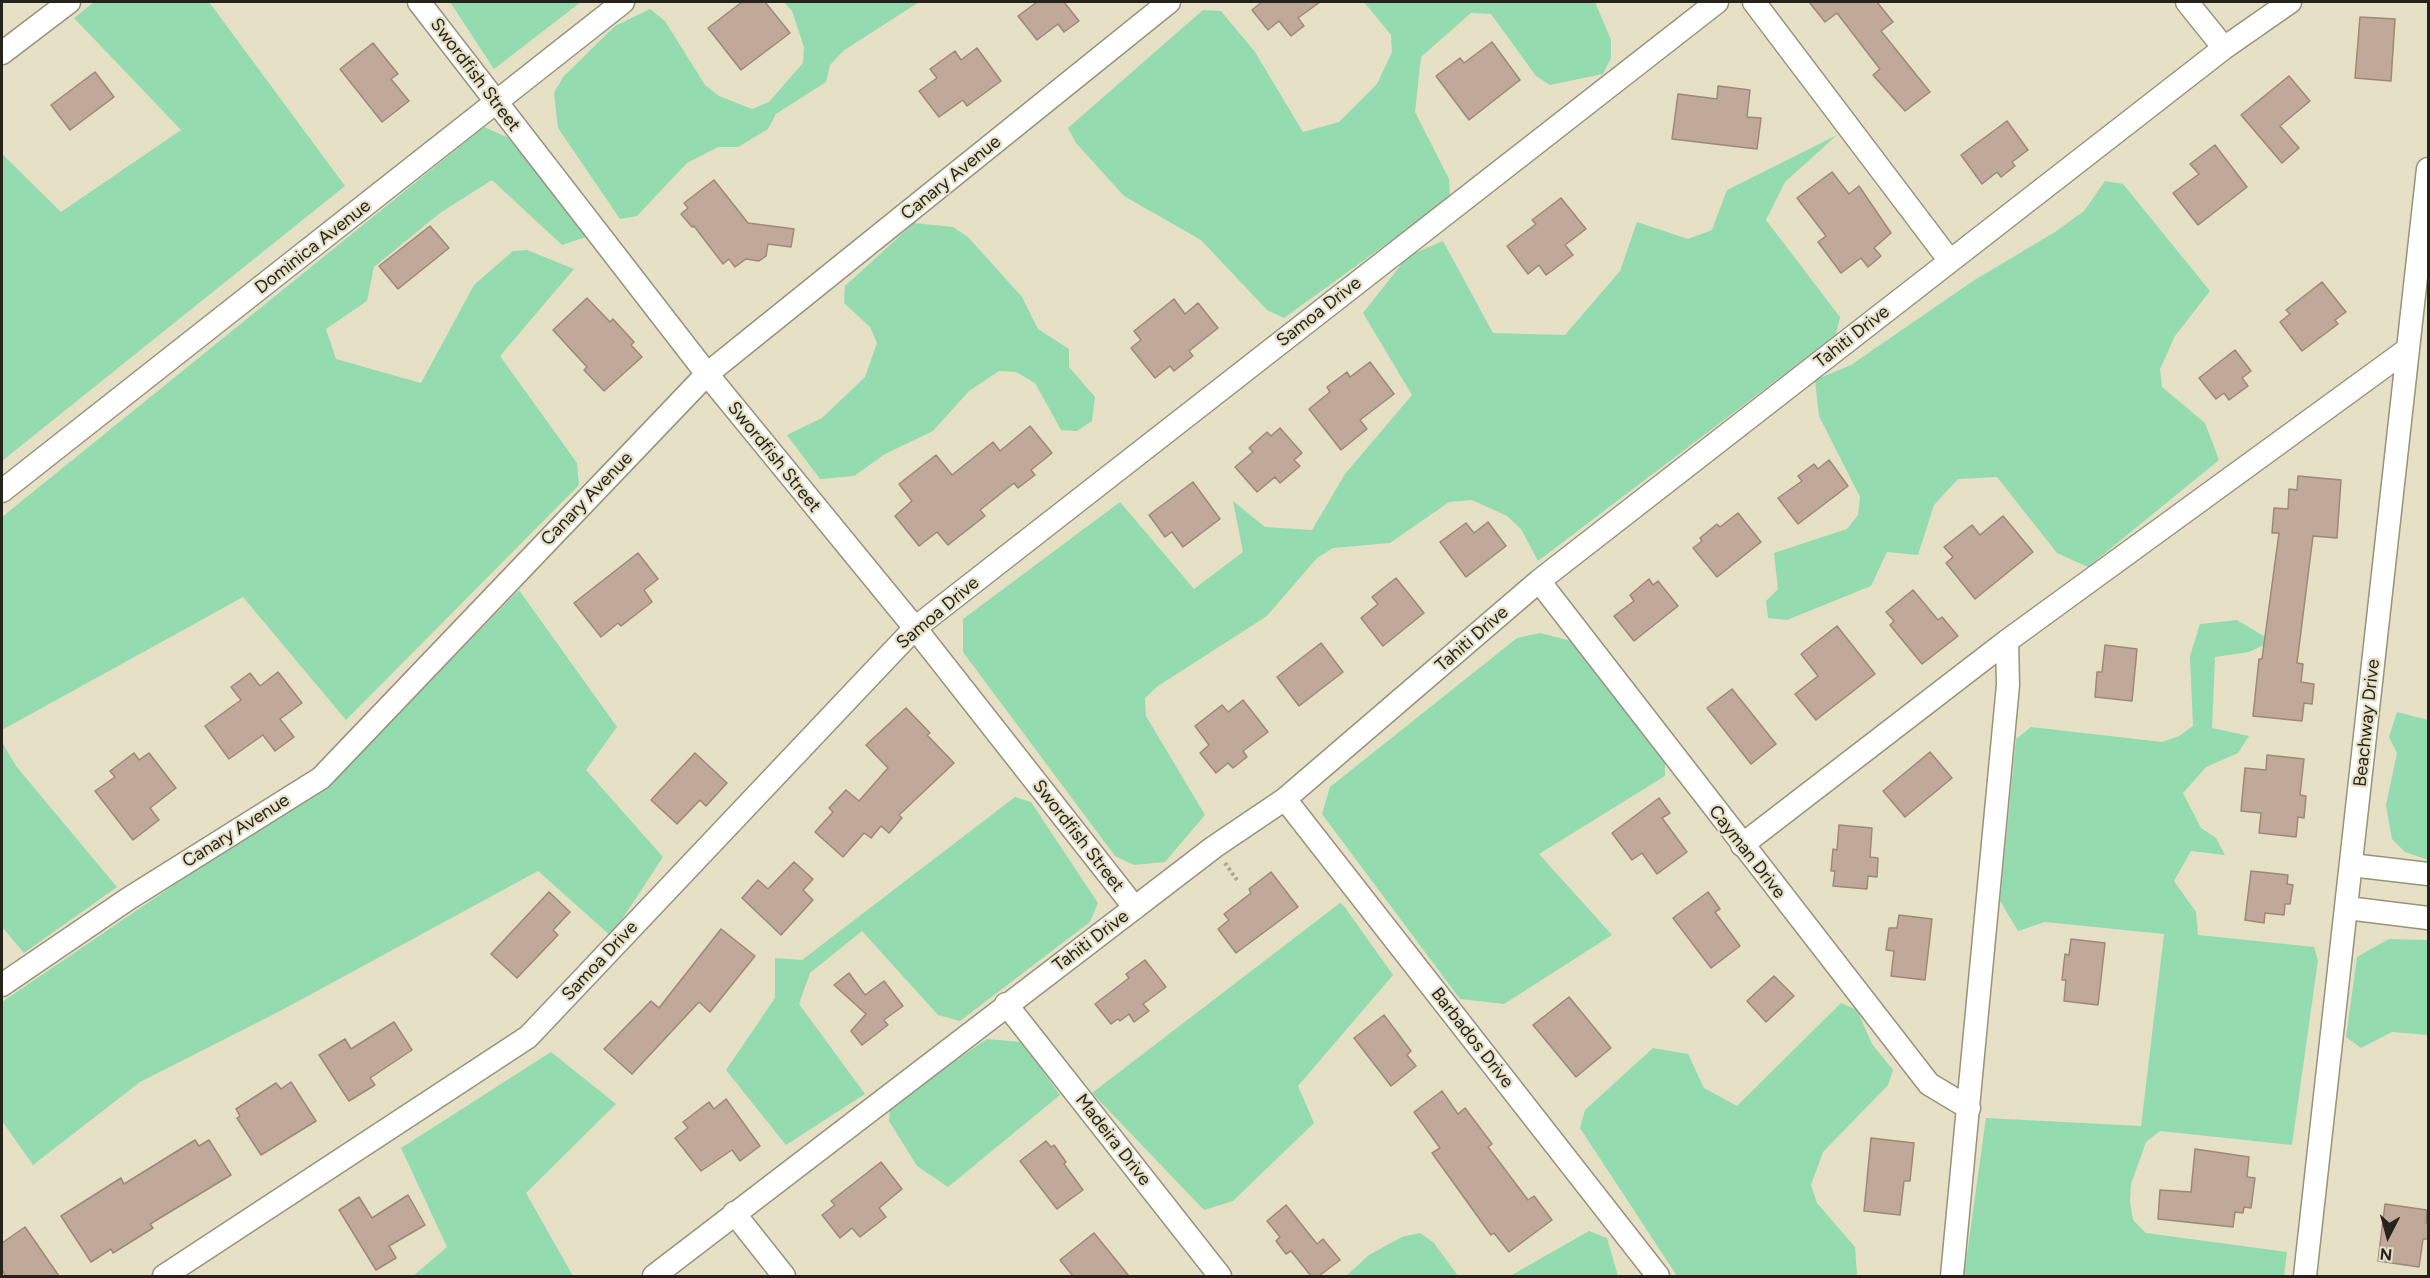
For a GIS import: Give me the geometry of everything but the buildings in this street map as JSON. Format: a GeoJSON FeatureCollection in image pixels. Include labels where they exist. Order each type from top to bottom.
{"type":"FeatureCollection","features":[{"type":"Feature","properties":{"kind":"street"},"geometry":{"type":"LineString","coordinates":[[2,53],[69,2]]}},
{"type":"Feature","properties":{"kind":"street","name":"Swordfish Street"},"geometry":{"type":"LineString","coordinates":[[419,2],[706,374],[915,628],[1135,908]]}},
{"type":"Feature","properties":{"kind":"street","name":"Dominica Avenue"},"geometry":{"type":"LineString","coordinates":[[2,491],[623,2]]}},
{"type":"Feature","properties":{"kind":"street","name":"Canary Avenue"},"geometry":{"type":"LineString","coordinates":[[2,985],[128,899],[321,778],[706,374],[1169,2]]}},
{"type":"Feature","properties":{"kind":"street","name":"Samoa Drive"},"geometry":{"type":"LineString","coordinates":[[164,1276],[528,1037],[915,628],[1717,2]]}},
{"type":"Feature","properties":{"kind":"street"},"geometry":{"type":"LineString","coordinates":[[1754,2],[1950,261]]}},
{"type":"Feature","properties":{"kind":"street"},"geometry":{"type":"LineString","coordinates":[[2187,2],[2224,48]]}},
{"type":"Feature","properties":{"kind":"street","name":"Tahiti Drive"},"geometry":{"type":"LineString","coordinates":[[654,1276],[1006,1004],[1214,847],[1285,799],[1539,581],[2224,48],[2289,2]]}},
{"type":"Feature","properties":{"kind":"street","name":"Beachway Drive"},"geometry":{"type":"LineString","coordinates":[[2304,1276],[2348,908],[2428,169]]}},
{"type":"Feature","properties":{"kind":"street"},"geometry":{"type":"LineString","coordinates":[[1742,845],[2007,641],[2408,349]]}},
{"type":"Feature","properties":{"kind":"street","name":"Cayman Drive"},"geometry":{"type":"LineString","coordinates":[[1539,581],[1929,1084],[1969,1108]]}},
{"type":"Feature","properties":{"kind":"street"},"geometry":{"type":"LineString","coordinates":[[1952,1276],[2008,685],[2007,641]]}},
{"type":"Feature","properties":{"kind":"street","name":"Barbados Drive"},"geometry":{"type":"LineString","coordinates":[[1285,799],[1658,1276]]}},
{"type":"Feature","properties":{"kind":"street"},"geometry":{"type":"LineString","coordinates":[[2351,865],[2428,874]]}},
{"type":"Feature","properties":{"kind":"street"},"geometry":{"type":"LineString","coordinates":[[2348,908],[2428,918]]}},
{"type":"Feature","properties":{"kind":"street","name":"Madeira Drive"},"geometry":{"type":"LineString","coordinates":[[1006,1004],[1220,1276]]}},
{"type":"Feature","properties":{"kind":"street"},"geometry":{"type":"LineString","coordinates":[[734,1213],[784,1276]]}},
{"type":"Feature","properties":{"kind":"green space"},"geometry":{"type":"Polygon","coordinates":[[[94,2],[209,2],[345,186],[2,461],[2,154],[61,212],[181,130],[74,18],[94,2]]]}},
{"type":"Feature","properties":{"kind":"green space"},"geometry":{"type":"Polygon","coordinates":[[[450,2],[581,2],[494,69],[450,2]]]}},
{"type":"Feature","properties":{"kind":"green space"},"geometry":{"type":"Polygon","coordinates":[[[784,2],[919,2],[843,51],[830,65],[826,82],[776,114],[768,129],[738,147],[718,147],[687,163],[637,216],[620,219],[558,128],[554,93],[563,77],[615,26],[650,9],[665,21],[705,85],[719,96],[752,109],[769,102],[803,63],[804,47],[792,11],[784,2]]]}},
{"type":"Feature","properties":{"kind":"green space"},"geometry":{"type":"Polygon","coordinates":[[[1364,2],[1595,2],[1611,40],[1611,58],[1603,74],[1550,85],[1536,76],[1491,14],[1471,13],[1421,57],[1415,112],[1449,179],[1450,198],[1284,318],[1267,310],[1201,240],[1124,196],[1076,143],[1068,128],[1203,10],[1221,11],[1255,52],[1303,132],[1339,122],[1377,84],[1392,52],[1391,35],[1364,2]]]}},
{"type":"Feature","properties":{"kind":"green space"},"geometry":{"type":"Polygon","coordinates":[[[484,127],[518,142],[589,236],[562,245],[492,180],[440,213],[374,267],[367,301],[326,329],[336,359],[421,383],[474,285],[513,251],[527,250],[574,269],[500,356],[577,463],[579,485],[346,720],[243,597],[2,730],[2,517],[484,127]]]}},
{"type":"Feature","properties":{"kind":"green space"},"geometry":{"type":"Polygon","coordinates":[[[1837,135],[1785,182],[1766,220],[1840,317],[1836,335],[1538,561],[1521,529],[1507,516],[1472,500],[1449,502],[1390,543],[1333,548],[1317,558],[1267,616],[1158,686],[1145,698],[1146,716],[1205,815],[1165,862],[1134,865],[1115,856],[963,652],[963,619],[1120,502],[1194,589],[1243,552],[1233,501],[1265,527],[1312,530],[1345,474],[1412,395],[1363,313],[1408,256],[1443,241],[1493,333],[1565,335],[1620,271],[1637,222],[1688,239],[1712,230],[1727,190],[1837,135]]]}},
{"type":"Feature","properties":{"kind":"green space"},"geometry":{"type":"Polygon","coordinates":[[[2105,181],[2123,184],[2210,291],[2175,336],[2160,369],[2162,387],[2205,423],[2219,460],[2088,567],[2057,553],[1997,477],[1958,479],[1934,505],[1918,555],[1887,552],[1871,586],[1787,620],[1768,618],[1766,601],[1778,589],[1774,553],[1847,529],[1858,515],[1860,497],[1819,416],[1815,380],[1851,365],[1973,281],[2055,232],[2084,211],[2105,181]]]}},
{"type":"Feature","properties":{"kind":"green space"},"geometry":{"type":"Polygon","coordinates":[[[914,223],[953,227],[968,237],[1022,297],[1038,329],[1069,349],[1069,367],[1095,397],[1092,421],[1077,431],[1061,430],[1035,383],[1016,372],[999,371],[969,391],[933,431],[885,454],[854,476],[820,479],[787,435],[822,418],[865,377],[877,343],[870,327],[844,303],[845,286],[914,223]]]}},
{"type":"Feature","properties":{"kind":"green space"},"geometry":{"type":"Polygon","coordinates":[[[519,590],[617,727],[586,770],[663,857],[611,936],[538,871],[282,1010],[140,1082],[33,1165],[2,1121],[2,1002],[346,768],[519,590]]]}},
{"type":"Feature","properties":{"kind":"green space"},"geometry":{"type":"Polygon","coordinates":[[[2237,620],[2272,641],[2249,652],[2215,657],[2212,728],[2249,736],[2238,753],[2206,767],[2183,793],[2201,828],[2216,838],[2225,855],[2191,851],[2174,881],[2196,912],[2198,935],[2314,947],[2318,960],[2292,1145],[2160,1131],[2146,1142],[2131,1184],[2130,1202],[2133,1220],[2146,1233],[2287,1252],[2284,1276],[1964,1276],[1986,1118],[2141,1126],[2164,934],[2045,922],[2018,931],[2000,901],[2016,739],[2031,727],[2162,742],[2179,736],[2193,726],[2190,656],[2200,624],[2237,620]]]}},
{"type":"Feature","properties":{"kind":"green space"},"geometry":{"type":"Polygon","coordinates":[[[1540,633],[1571,641],[1665,756],[1665,776],[1539,854],[1612,935],[1504,1004],[1460,999],[1322,814],[1330,787],[1517,638],[1540,633]]]}},
{"type":"Feature","properties":{"kind":"green space"},"geometry":{"type":"Polygon","coordinates":[[[2397,712],[2428,720],[2428,860],[2405,852],[2392,839],[2386,805],[2397,753],[2389,737],[2397,712]]]}},
{"type":"Feature","properties":{"kind":"green space"},"geometry":{"type":"Polygon","coordinates":[[[2,742],[16,766],[117,887],[24,953],[2,927],[2,742]]]}},
{"type":"Feature","properties":{"kind":"green space"},"geometry":{"type":"Polygon","coordinates":[[[1015,797],[1031,802],[1098,903],[1090,922],[960,1021],[938,1015],[862,931],[810,973],[799,1004],[865,1094],[786,1145],[726,1070],[775,998],[775,958],[802,960],[1015,797]]]}},
{"type":"Feature","properties":{"kind":"green space"},"geometry":{"type":"Polygon","coordinates":[[[1340,903],[1393,975],[1298,1086],[1314,1123],[1233,1201],[1204,1210],[1092,1093],[1340,903]]]}},
{"type":"Feature","properties":{"kind":"green space"},"geometry":{"type":"Polygon","coordinates":[[[2389,939],[2428,940],[2428,1035],[2392,1032],[2361,1048],[2346,1037],[2357,957],[2389,939]]]}},
{"type":"Feature","properties":{"kind":"green space"},"geometry":{"type":"Polygon","coordinates":[[[1841,1003],[1857,1010],[1872,1044],[1893,1070],[1888,1085],[1823,1152],[1811,1185],[1817,1203],[1855,1247],[1857,1276],[1677,1276],[1580,1128],[1585,1110],[1653,1048],[1688,1054],[1704,1088],[1737,1106],[1841,1003]]]}},
{"type":"Feature","properties":{"kind":"green space"},"geometry":{"type":"Polygon","coordinates":[[[987,1039],[1022,1042],[1060,1095],[948,1187],[917,1166],[889,1121],[890,1105],[987,1039]]]}},
{"type":"Feature","properties":{"kind":"green space"},"geometry":{"type":"Polygon","coordinates":[[[551,1052],[616,1104],[526,1193],[573,1276],[413,1276],[447,1247],[401,1148],[551,1052]]]}},
{"type":"Feature","properties":{"kind":"green space"},"geometry":{"type":"Polygon","coordinates":[[[1589,1231],[1607,1238],[1618,1276],[1510,1276],[1589,1231]]]}},
{"type":"Feature","properties":{"kind":"green space"},"geometry":{"type":"Polygon","coordinates":[[[1420,1233],[1434,1243],[1458,1276],[1346,1276],[1369,1255],[1402,1237],[1420,1233]]]}}]}
